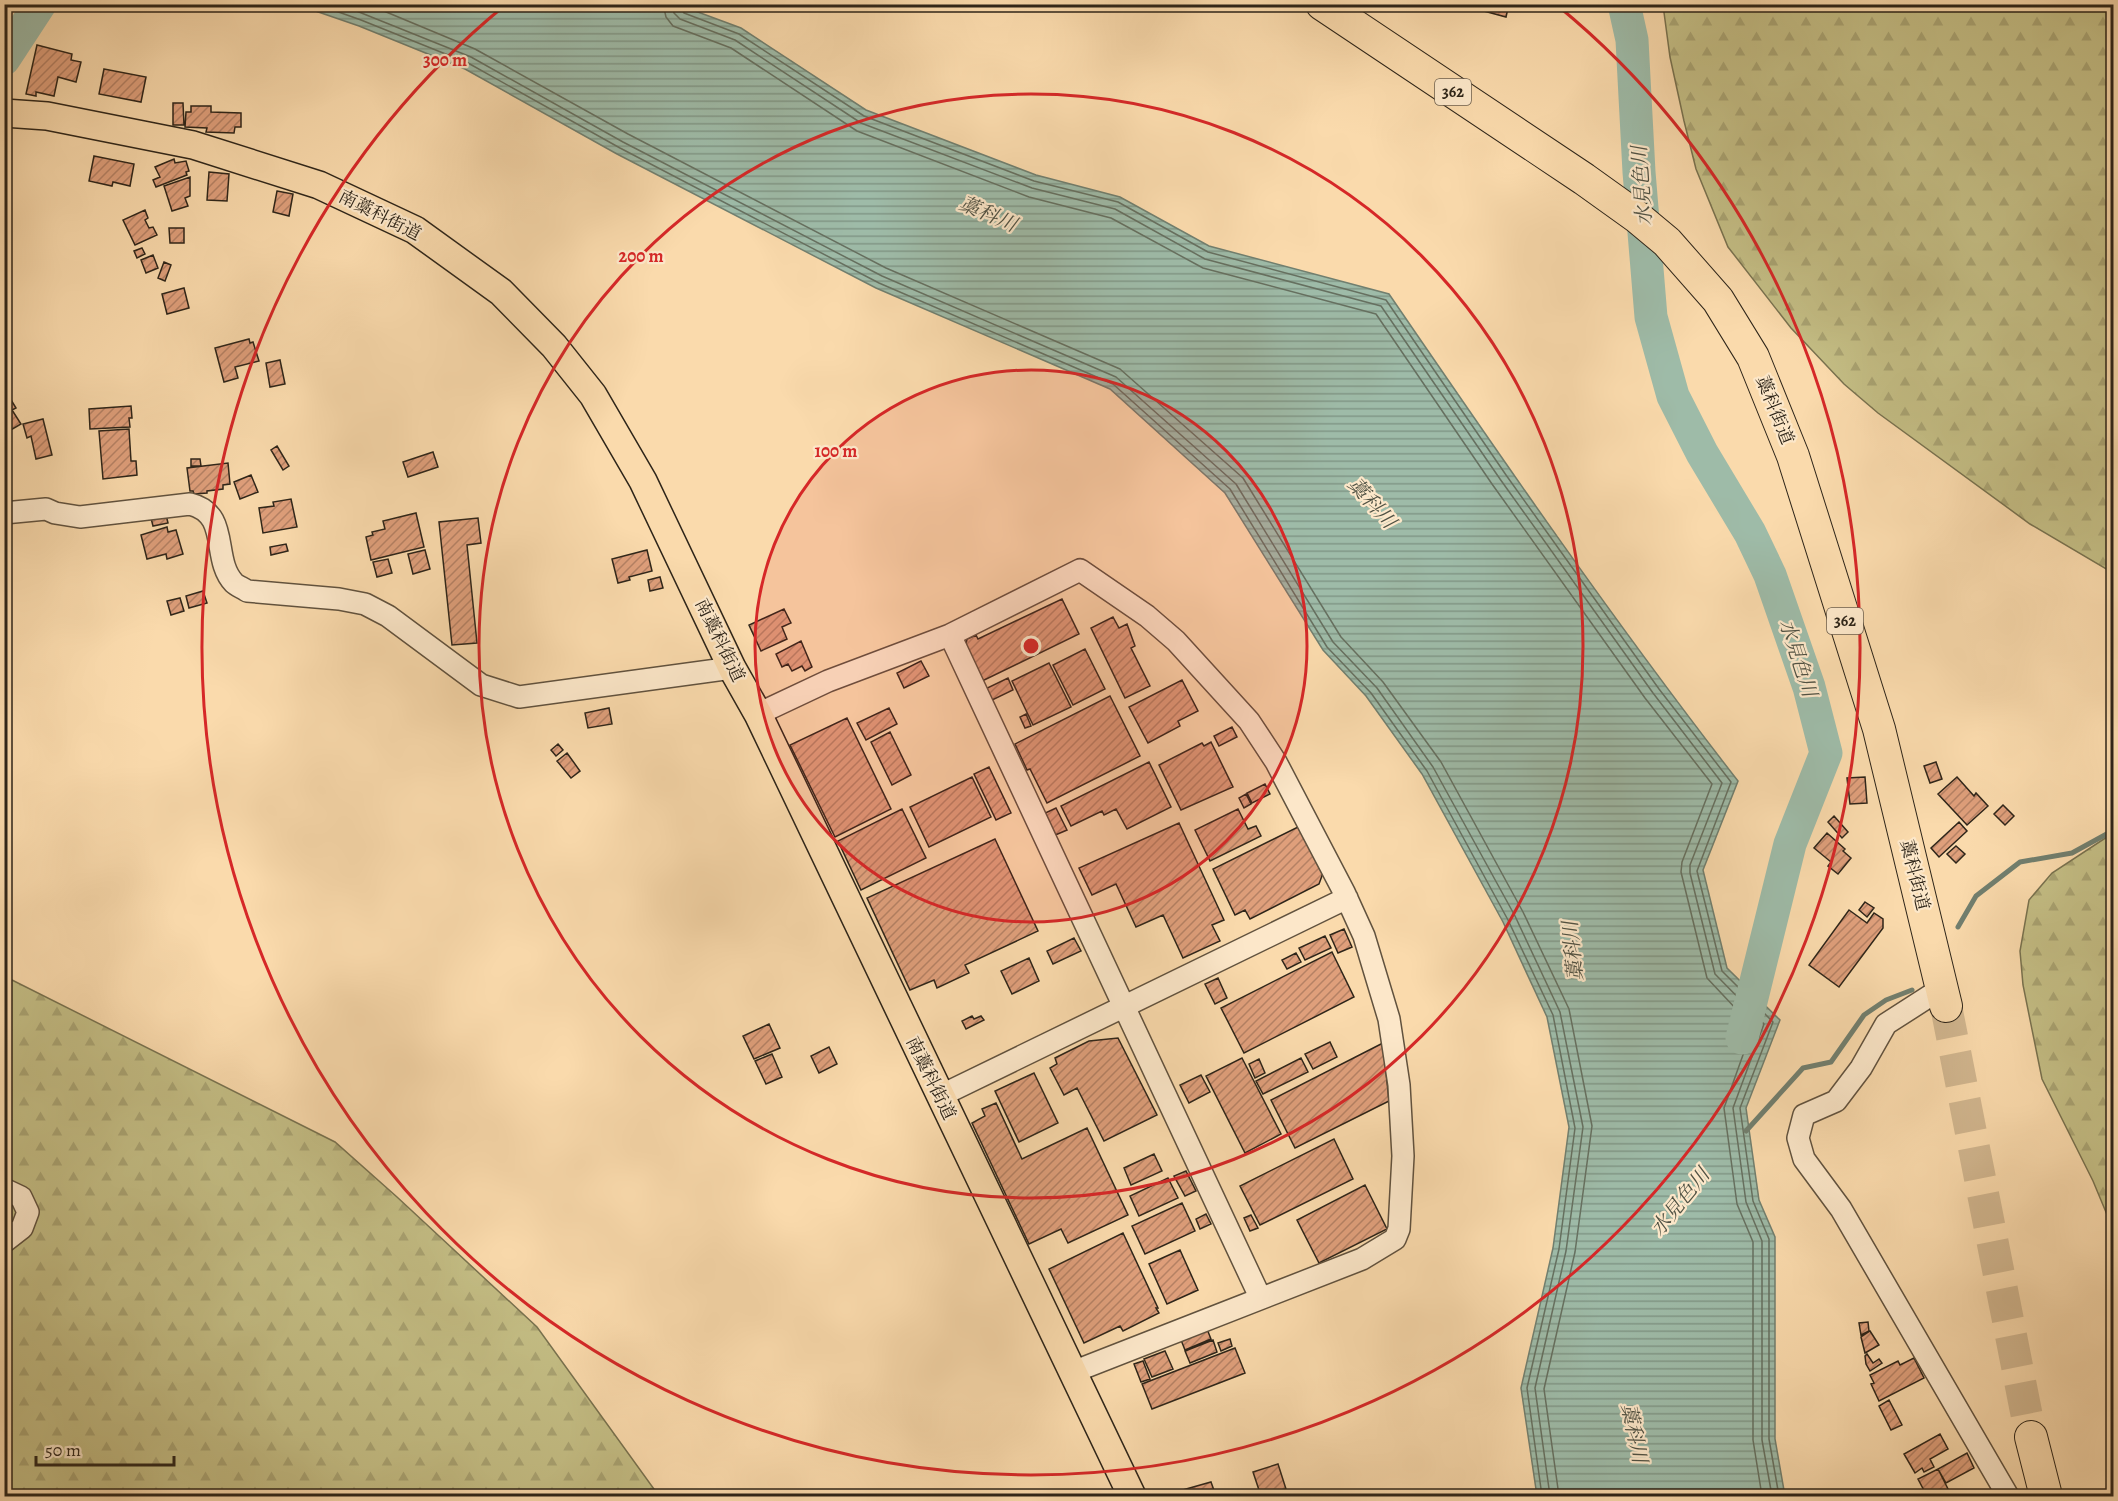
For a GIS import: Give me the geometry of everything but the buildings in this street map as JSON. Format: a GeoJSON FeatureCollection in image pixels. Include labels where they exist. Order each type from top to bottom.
{"type":"FeatureCollection","features":[{"type":"Feature","properties":{"kind":"highway","name":"藁科街道"},"geometry":{"type":"LineString","coordinates":[[1322,4],[1637,217],[1667,242],[1718,300],[1753,357],[1793,456],[1879,729],[1944,997]]}},
{"type":"Feature","properties":{"kind":"highway"},"geometry":{"type":"LineString","coordinates":[[2031,1437],[2046,1497]]}},
{"type":"Feature","properties":{"kind":"main road","name":"南藁科街道"},"geometry":{"type":"LineString","coordinates":[[4,113],[46,116],[193,145],[319,185],[415,230],[501,292],[554,346],[593,395],[643,481],[732,668],[759,714],[1132,1497]]}},
{"type":"Feature","properties":{"kind":"street"},"geometry":{"type":"LineString","coordinates":[[4,513],[46,509],[55,513],[80,517],[190,504],[200,507],[209,513],[214,521],[227,571],[234,583],[240,587],[247,591],[339,599],[365,604],[388,616],[481,685],[519,697],[732,668]]}},
{"type":"Feature","properties":{"kind":"street"},"geometry":{"type":"LineString","coordinates":[[759,714],[828,681],[950,635],[1080,570],[1147,616],[1176,641],[1249,721],[1276,762],[1347,898],[1364,936],[1377,976],[1389,1019],[1397,1074],[1403,1156],[1399,1229],[1395,1239],[1362,1259],[1073,1372]]}},
{"type":"Feature","properties":{"kind":"street"},"geometry":{"type":"LineString","coordinates":[[950,635],[1260,1297]]}},
{"type":"Feature","properties":{"kind":"street"},"geometry":{"type":"LineString","coordinates":[[940,1096],[1347,898]]}},
{"type":"Feature","properties":{"kind":"street"},"geometry":{"type":"LineString","coordinates":[[1944,997],[1886,1024],[1862,1068],[1836,1101],[1804,1115],[1798,1138],[1804,1159],[1841,1209],[2008,1497]]}},
{"type":"Feature","properties":{"kind":"street"},"geometry":{"type":"LineString","coordinates":[[4,1189],[21,1197],[28,1212],[22,1228],[4,1242]]}},
{"type":"Feature","properties":{"kind":"green space"},"geometry":{"type":"Polygon","coordinates":[[[1663,5],[2113,5],[2113,573],[2030,524],[1878,413],[1844,384],[1791,328],[1728,247],[1696,169],[1670,57],[1663,5]]]}},
{"type":"Feature","properties":{"kind":"green space"},"geometry":{"type":"Polygon","coordinates":[[[2113,833],[2113,1229],[2093,1181],[2042,1079],[2023,985],[2020,951],[2029,900],[2052,873],[2113,833]]]}},
{"type":"Feature","properties":{"kind":"green space"},"geometry":{"type":"Polygon","coordinates":[[[4,976],[335,1142],[537,1327],[659,1496],[5,1496],[4,976]]]}},
{"type":"Feature","properties":{"kind":"water","name":"藁科川"},"geometry":{"type":"Polygon","coordinates":[[[298,5],[679,5],[741,28],[866,110],[1036,175],[1120,197],[1209,246],[1389,294],[1603,601],[1738,781],[1703,870],[1727,968],[1780,1020],[1746,1108],[1759,1200],[1775,1237],[1775,1439],[1785,1496],[1537,1496],[1521,1388],[1553,1248],[1569,1127],[1547,1017],[1503,922],[1422,774],[1366,696],[1323,650],[1225,493],[1110,389],[876,288],[617,154],[465,69],[359,26],[298,5]]]}},
{"type":"Feature","properties":{"kind":"waterway"},"geometry":{"type":"LineString","coordinates":[[4,59],[40,4]]}},
{"type":"Feature","properties":{"kind":"waterway","name":"水見色川"},"geometry":{"type":"LineString","coordinates":[[1624,4],[1632,40],[1639,172],[1651,317],[1673,396],[1702,453],[1750,533],[1770,575],[1809,687],[1826,753],[1790,844],[1742,1038]]}},
{"type":"Feature","properties":{"kind":"waterway"},"geometry":{"type":"LineString","coordinates":[[1958,927],[1976,896],[2020,862],[2072,853],[2114,830]]}},
{"type":"Feature","properties":{"kind":"waterway"},"geometry":{"type":"LineString","coordinates":[[1746,1131],[1803,1068],[1831,1062],[1864,1015],[1886,1000],[1912,990]]}},
{"type":"Feature","properties":{"kind":"tunnel"},"geometry":{"type":"LineString","coordinates":[[1946,1006],[2031,1437]]}}]}
